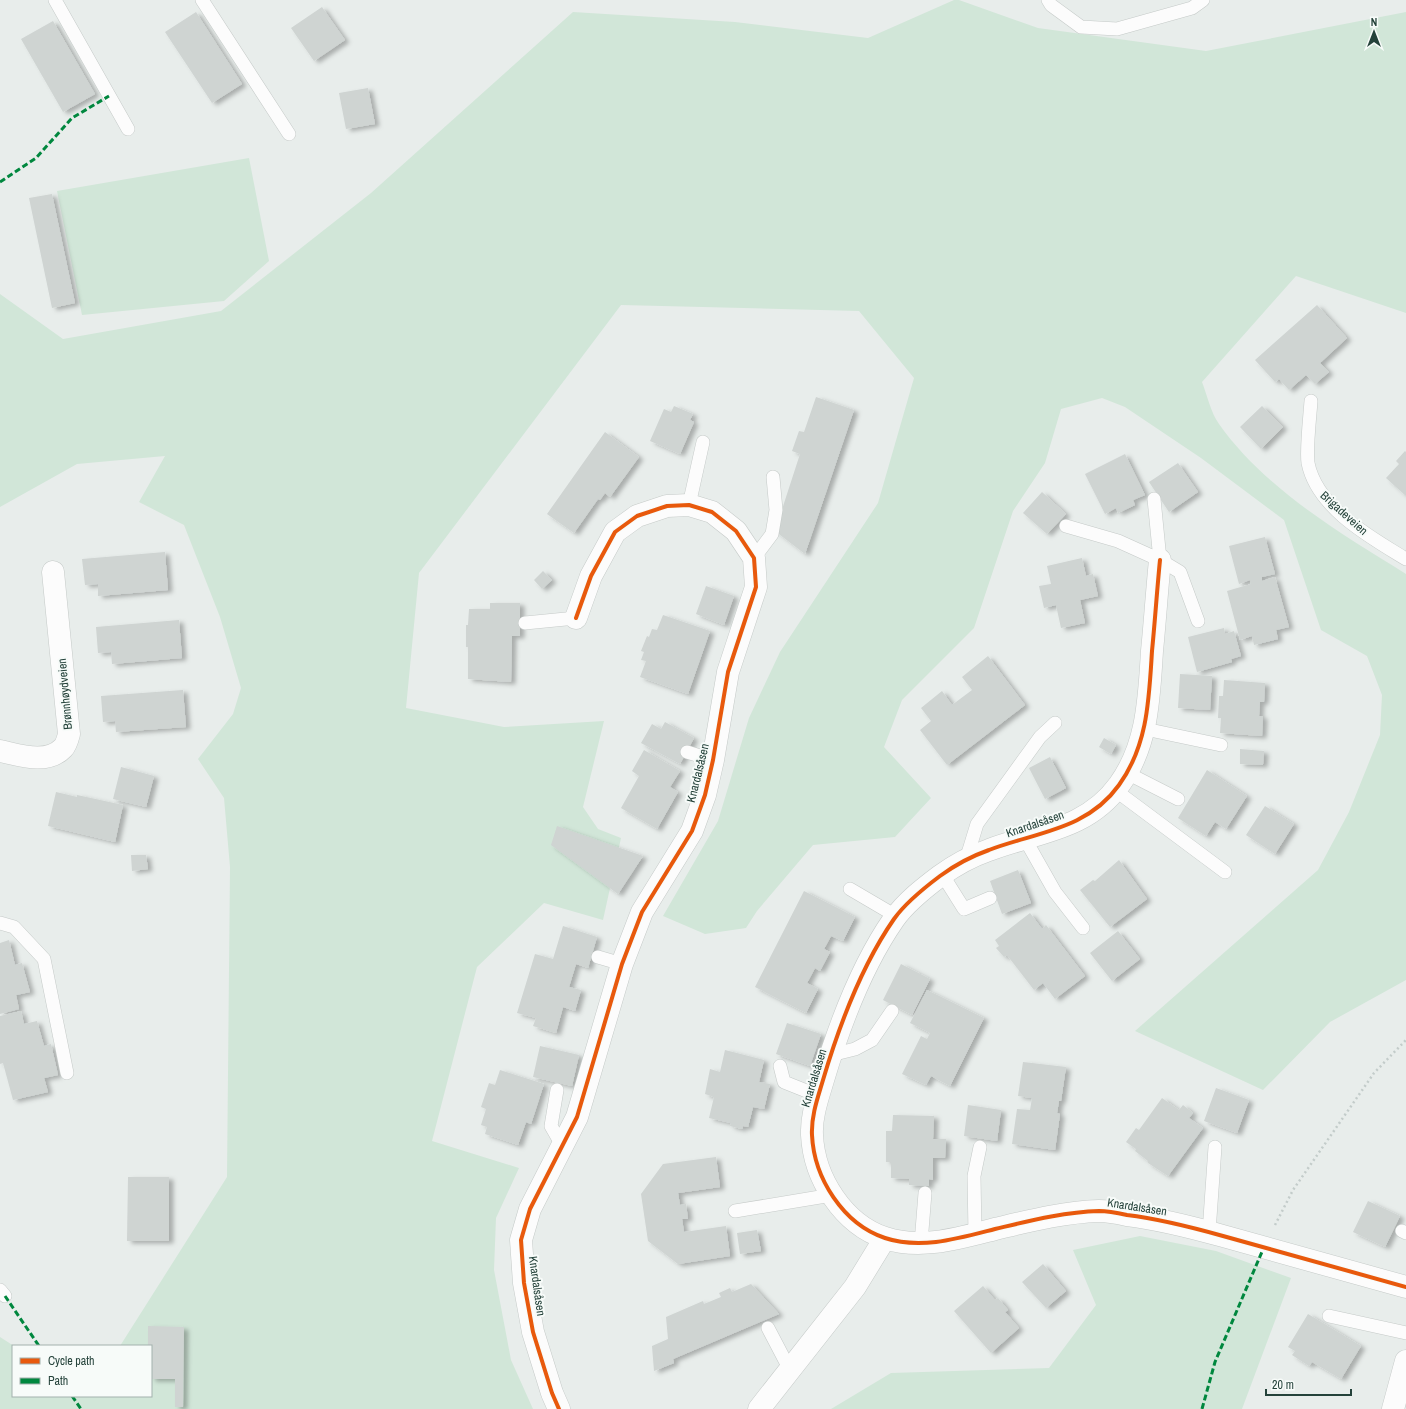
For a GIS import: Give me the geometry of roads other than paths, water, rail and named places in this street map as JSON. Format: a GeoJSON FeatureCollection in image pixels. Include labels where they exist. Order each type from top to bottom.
{"type":"FeatureCollection","features":[{"type":"Feature","properties":{"kind":"street","name":"Knardalsåsen"},"geometry":{"type":"LineString","coordinates":[[559,1409],[552,1393],[533,1332],[524,1283],[521,1240],[530,1209],[577,1118],[622,964],[642,912],[692,831],[705,795],[713,760],[728,672],[756,587],[754,558],[736,531],[712,512],[689,505],[667,506],[660,508],[638,516],[615,532],[591,576],[576,618]]}},
{"type":"Feature","properties":{"kind":"street","name":"Knardalsåsen"},"geometry":{"type":"LineString","coordinates":[[1160,560],[1150,697],[1145,729],[1133,762],[1121,782],[1097,808],[1065,827],[991,849],[966,860],[942,874],[913,898],[896,916],[880,941],[853,996],[831,1055],[819,1096],[814,1114],[812,1134],[822,1177],[841,1207],[860,1226],[885,1238],[912,1244],[943,1242],[1053,1216],[1102,1211],[1159,1219],[1406,1287]]}},
{"type":"Feature","properties":{"kind":"street","name":"Brønnhøydveien"},"geometry":{"type":"LineString","coordinates":[[0,751],[38,758],[52,755],[64,748],[69,734],[53,572]]}},
{"type":"Feature","properties":{"kind":"street"},"geometry":{"type":"LineString","coordinates":[[759,1409],[855,1287],[885,1238]]}},
{"type":"Feature","properties":{"kind":"street"},"geometry":{"type":"LineString","coordinates":[[1393,1409],[1406,1361]]}},
{"type":"Feature","properties":{"kind":"lane"},"geometry":{"type":"LineString","coordinates":[[55,0],[128,129]]}},
{"type":"Feature","properties":{"kind":"lane"},"geometry":{"type":"LineString","coordinates":[[202,0],[289,134]]}},
{"type":"Feature","properties":{"kind":"lane"},"geometry":{"type":"LineString","coordinates":[[1048,0],[1051,5],[1081,27],[1116,29],[1192,8],[1203,0]]}},
{"type":"Feature","properties":{"kind":"lane","name":"Brigadeveien"},"geometry":{"type":"LineString","coordinates":[[1311,401],[1308,462],[1319,492],[1359,530],[1406,559]]}},
{"type":"Feature","properties":{"kind":"lane"},"geometry":{"type":"LineString","coordinates":[[689,505],[703,442]]}},
{"type":"Feature","properties":{"kind":"lane"},"geometry":{"type":"LineString","coordinates":[[754,558],[772,534],[776,510],[773,477]]}},
{"type":"Feature","properties":{"kind":"lane"},"geometry":{"type":"LineString","coordinates":[[1154,499],[1160,560]]}},
{"type":"Feature","properties":{"kind":"lane"},"geometry":{"type":"LineString","coordinates":[[1066,526],[1118,541],[1160,560],[1180,572],[1198,621]]}},
{"type":"Feature","properties":{"kind":"lane"},"geometry":{"type":"LineString","coordinates":[[525,623],[576,618]]}},
{"type":"Feature","properties":{"kind":"lane"},"geometry":{"type":"LineString","coordinates":[[966,860],[977,824],[1040,737],[1055,723]]}},
{"type":"Feature","properties":{"kind":"lane"},"geometry":{"type":"LineString","coordinates":[[1145,729],[1221,744]]}},
{"type":"Feature","properties":{"kind":"lane"},"geometry":{"type":"LineString","coordinates":[[687,752],[713,760]]}},
{"type":"Feature","properties":{"kind":"lane"},"geometry":{"type":"LineString","coordinates":[[1121,782],[1178,799]]}},
{"type":"Feature","properties":{"kind":"lane"},"geometry":{"type":"LineString","coordinates":[[1121,782],[1225,872]]}},
{"type":"Feature","properties":{"kind":"lane"},"geometry":{"type":"LineString","coordinates":[[1026,839],[1055,892],[1083,928]]}},
{"type":"Feature","properties":{"kind":"lane"},"geometry":{"type":"LineString","coordinates":[[942,874],[964,909],[990,898]]}},
{"type":"Feature","properties":{"kind":"lane"},"geometry":{"type":"LineString","coordinates":[[850,889],[896,916]]}},
{"type":"Feature","properties":{"kind":"lane"},"geometry":{"type":"LineString","coordinates":[[0,923],[14,927],[44,959],[67,1073]]}},
{"type":"Feature","properties":{"kind":"lane"},"geometry":{"type":"LineString","coordinates":[[598,957],[622,964]]}},
{"type":"Feature","properties":{"kind":"lane"},"geometry":{"type":"LineString","coordinates":[[831,1055],[855,1049],[872,1040],[892,1011]]}},
{"type":"Feature","properties":{"kind":"lane"},"geometry":{"type":"LineString","coordinates":[[780,1066],[784,1082],[819,1096]]}},
{"type":"Feature","properties":{"kind":"lane"},"geometry":{"type":"LineString","coordinates":[[557,1090],[551,1126],[563,1147]]}},
{"type":"Feature","properties":{"kind":"lane"},"geometry":{"type":"LineString","coordinates":[[975,1234],[974,1176],[980,1147]]}},
{"type":"Feature","properties":{"kind":"lane"},"geometry":{"type":"LineString","coordinates":[[1209,1232],[1215,1147]]}},
{"type":"Feature","properties":{"kind":"lane"},"geometry":{"type":"LineString","coordinates":[[921,1243],[925,1194]]}},
{"type":"Feature","properties":{"kind":"lane"},"geometry":{"type":"LineString","coordinates":[[735,1211],[832,1195]]}},
{"type":"Feature","properties":{"kind":"lane"},"geometry":{"type":"LineString","coordinates":[[1330,1316],[1406,1333]]}},
{"type":"Feature","properties":{"kind":"lane"},"geometry":{"type":"LineString","coordinates":[[768,1328],[790,1370]]}}]}
